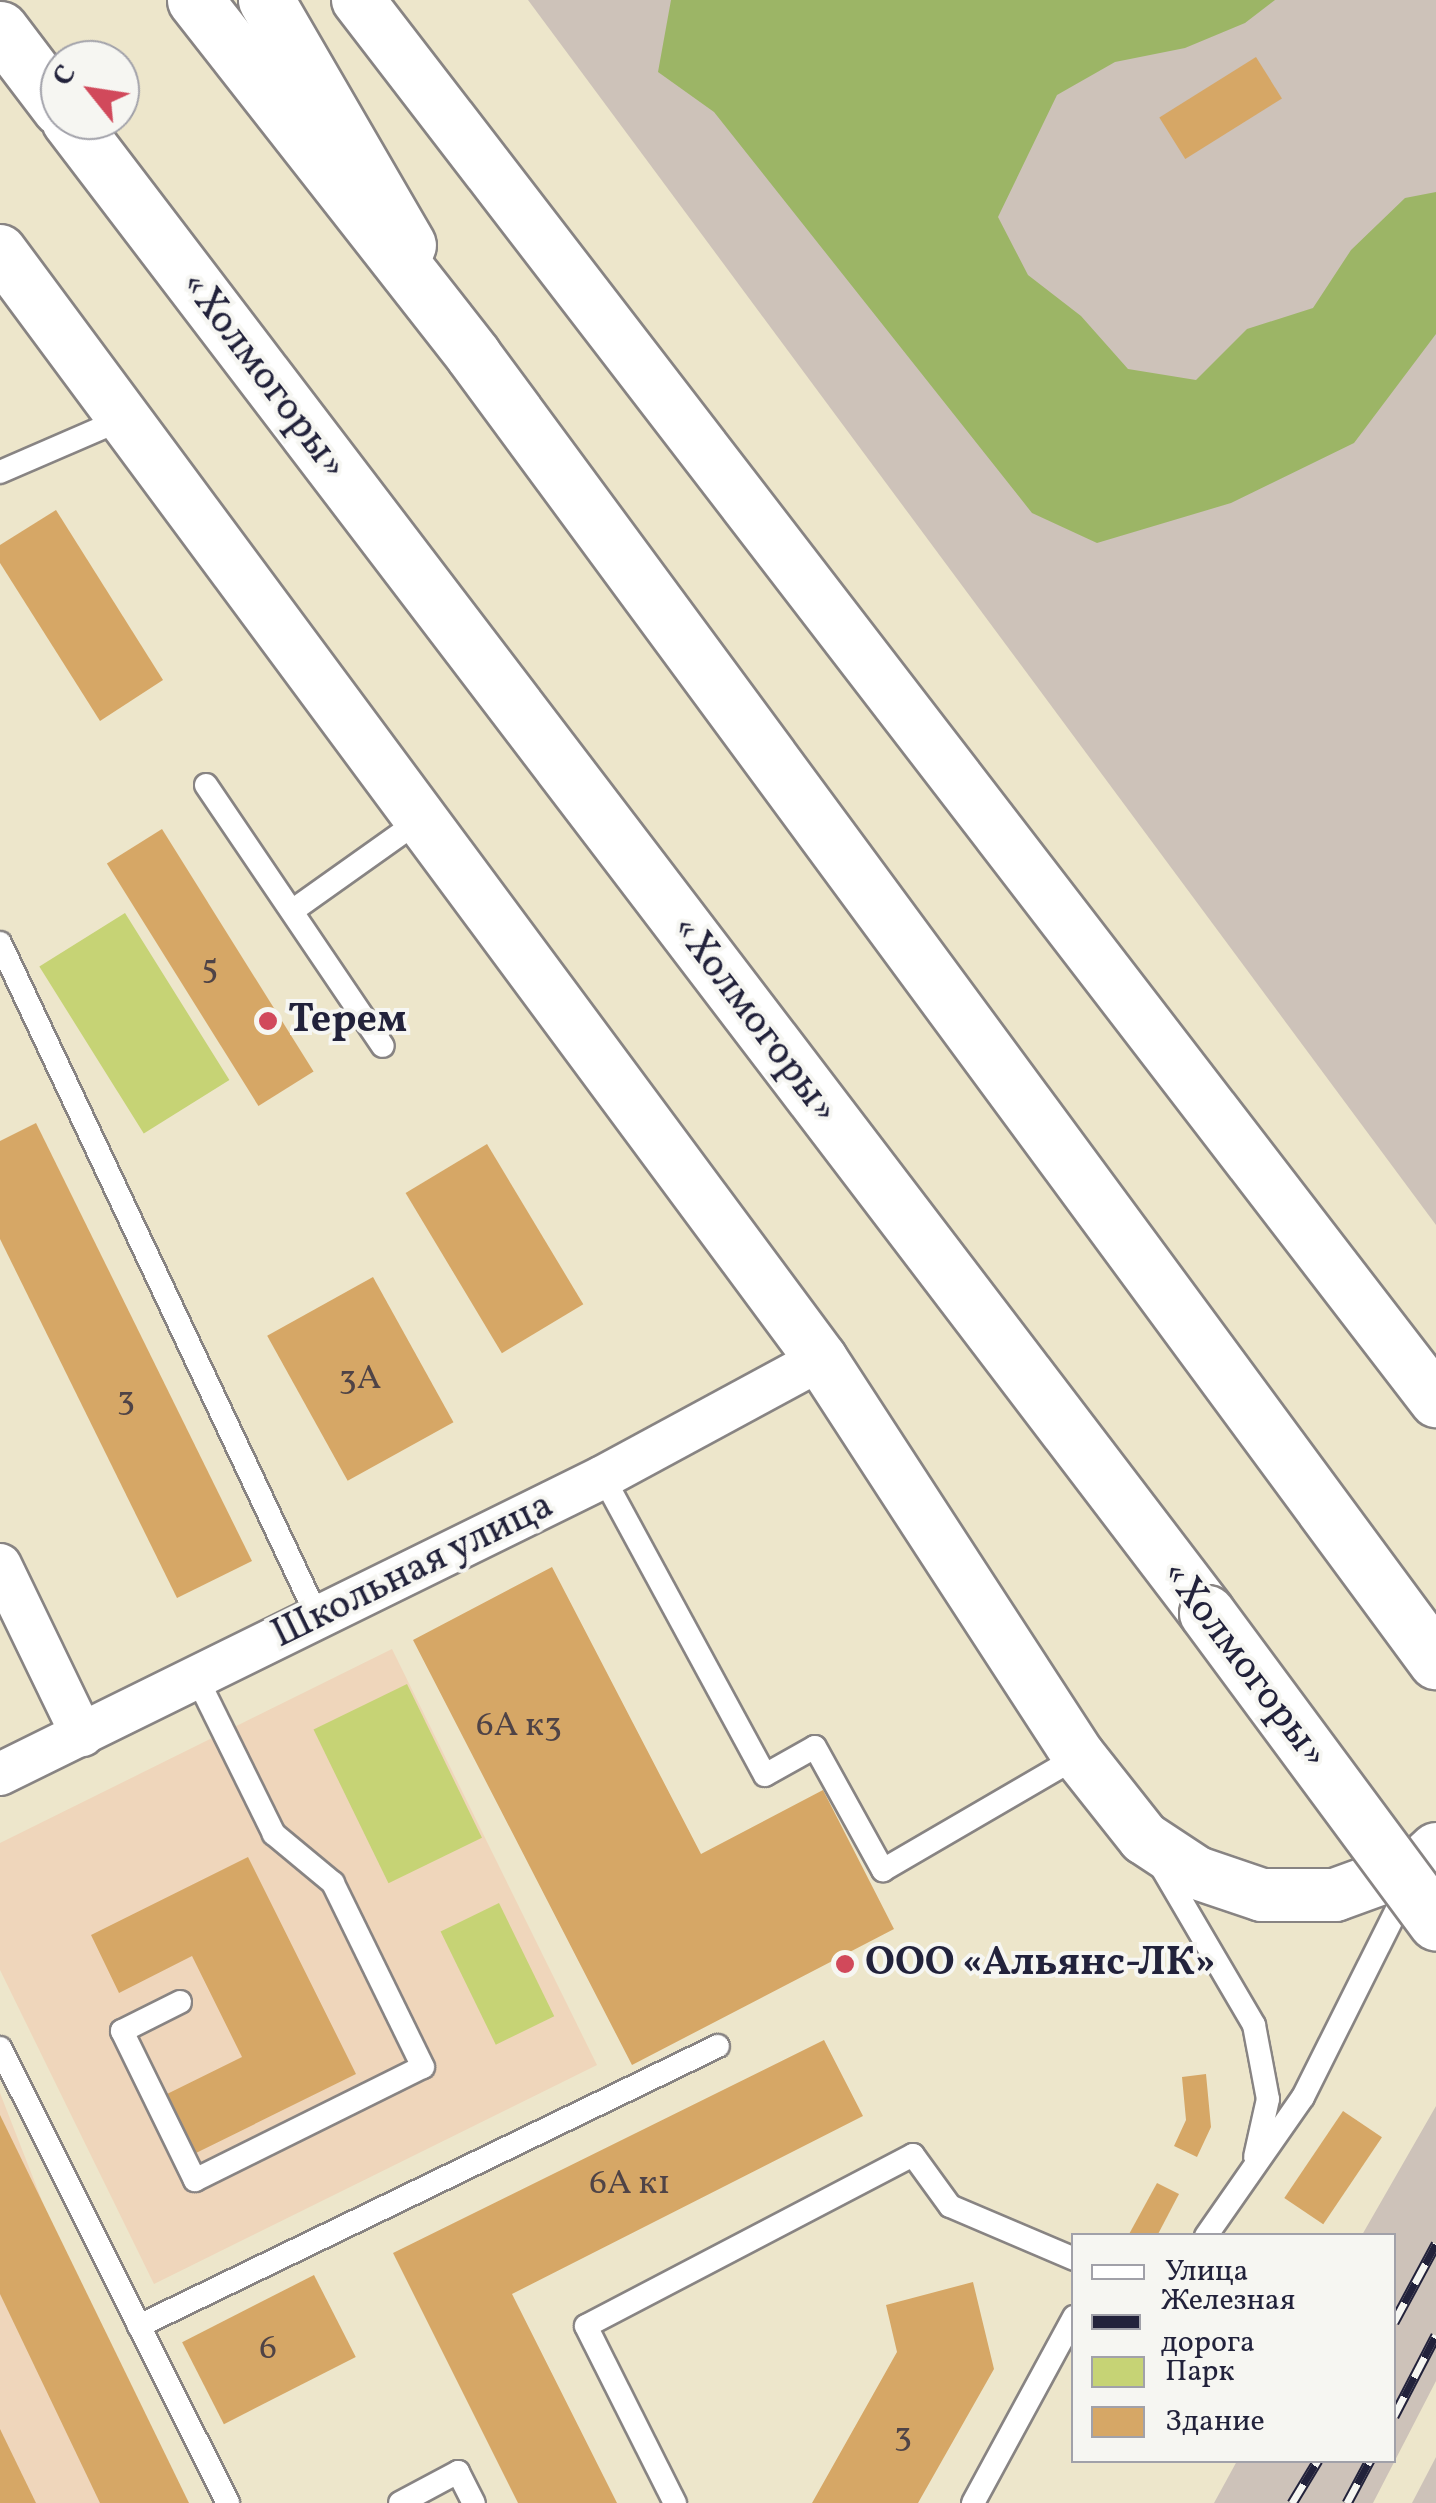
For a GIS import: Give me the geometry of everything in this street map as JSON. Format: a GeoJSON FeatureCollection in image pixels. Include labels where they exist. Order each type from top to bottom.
{"type":"FeatureCollection","features":[{"type":"Feature","properties":{"kind":"main road"},"geometry":{"type":"LineString","coordinates":[[195,0],[473,355],[1436,1661]]}},
{"type":"Feature","properties":{"kind":"main road"},"geometry":{"type":"LineString","coordinates":[[266,0],[473,355]]}},
{"type":"Feature","properties":{"kind":"main road"},"geometry":{"type":"LineString","coordinates":[[0,29],[40,82]]}},
{"type":"Feature","properties":{"kind":"main road","name":"«Холмогоры»"},"geometry":{"type":"LineString","coordinates":[[84,140],[1207,1614],[1436,1924]]}},
{"type":"Feature","properties":{"kind":"street"},"geometry":{"type":"LineString","coordinates":[[358,0],[1436,1401]]}},
{"type":"Feature","properties":{"kind":"street"},"geometry":{"type":"LineString","coordinates":[[0,251],[128,417],[821,1359],[1079,1756],[1144,1838],[1197,1873],[1262,1895],[1335,1895],[1428,1856]]}},
{"type":"Feature","properties":{"kind":"street","name":"Школьная улица"},"geometry":{"type":"LineString","coordinates":[[0,1774],[604,1477],[821,1359]]}},
{"type":"Feature","properties":{"kind":"street"},"geometry":{"type":"LineString","coordinates":[[0,1565],[82,1735]]}},
{"type":"Feature","properties":{"kind":"lane"},"geometry":{"type":"LineString","coordinates":[[0,472],[128,417]]}},
{"type":"Feature","properties":{"kind":"lane"},"geometry":{"type":"LineString","coordinates":[[206,785],[383,1046]]}},
{"type":"Feature","properties":{"kind":"lane"},"geometry":{"type":"LineString","coordinates":[[292,912],[423,818]]}},
{"type":"Feature","properties":{"kind":"lane"},"geometry":{"type":"LineString","coordinates":[[0,943],[318,1618]]}},
{"type":"Feature","properties":{"kind":"lane"},"geometry":{"type":"LineString","coordinates":[[604,1477],[765,1775],[815,1746],[883,1870],[1079,1756]]}},
{"type":"Feature","properties":{"kind":"lane"},"geometry":{"type":"LineString","coordinates":[[180,2002],[122,2031],[195,2180],[424,2067],[333,1883],[274,1834],[197,1678]]}},
{"type":"Feature","properties":{"kind":"lane"},"geometry":{"type":"LineString","coordinates":[[1144,1838],[1254,2025],[1268,2099],[1252,2168]]}},
{"type":"Feature","properties":{"kind":"lane"},"geometry":{"type":"LineString","coordinates":[[1208,2233],[1303,2097],[1428,1856]]}},
{"type":"Feature","properties":{"kind":"lane"},"geometry":{"type":"LineString","coordinates":[[139,2326],[718,2046]]}},
{"type":"Feature","properties":{"kind":"lane"},"geometry":{"type":"LineString","coordinates":[[0,2048],[228,2503]]}},
{"type":"Feature","properties":{"kind":"lane"},"geometry":{"type":"LineString","coordinates":[[675,2503],[586,2326],[913,2154],[950,2206],[1071,2258]]}},
{"type":"Feature","properties":{"kind":"lane"},"geometry":{"type":"LineString","coordinates":[[973,2503],[1071,2323]]}},
{"type":"Feature","properties":{"kind":"lane"},"geometry":{"type":"LineString","coordinates":[[400,2503],[458,2472],[474,2503]]}},
{"type":"Feature","properties":{"kind":"shaded area"},"geometry":{"type":"Polygon","coordinates":[[[528,0],[1436,0],[1436,1225],[528,0]]]}},
{"type":"Feature","properties":{"kind":"shaded area"},"geometry":{"type":"Polygon","coordinates":[[[392,1649],[597,2065],[154,2284],[0,1970],[0,1843],[392,1649]]]}},
{"type":"Feature","properties":{"kind":"shaded area"},"geometry":{"type":"Polygon","coordinates":[[[0,2093],[160,2503],[0,2503],[0,2093]]]}},
{"type":"Feature","properties":{"kind":"shaded area"},"geometry":{"type":"Polygon","coordinates":[[[1436,2106],[1436,2381],[1396,2458],[1396,2233],[1363,2233],[1436,2106]]]}},
{"type":"Feature","properties":{"kind":"shaded area"},"geometry":{"type":"Polygon","coordinates":[[[1436,2457],[1436,2503],[1412,2503],[1436,2457]]]}},
{"type":"Feature","properties":{"kind":"shaded area"},"geometry":{"type":"Polygon","coordinates":[[[1236,2463],[1394,2463],[1373,2503],[1214,2503],[1236,2463]]]}},
{"type":"Feature","properties":{"kind":"green space"},"geometry":{"type":"Polygon","coordinates":[[[671,0],[1275,0],[1245,23],[1185,48],[1115,62],[1057,95],[998,217],[1028,275],[1081,316],[1128,369],[1196,380],[1247,329],[1313,308],[1351,250],[1405,198],[1436,192],[1436,334],[1354,443],[1231,503],[1097,543],[1032,513],[714,112],[658,72],[671,0]]]}},
{"type":"Feature","properties":{"kind":"green space"},"geometry":{"type":"Polygon","coordinates":[[[125,913],[229,1080],[144,1134],[39,967],[125,913]]]}},
{"type":"Feature","properties":{"kind":"green space"},"geometry":{"type":"Polygon","coordinates":[[[407,1684],[482,1838],[388,1883],[314,1730],[407,1684]]]}},
{"type":"Feature","properties":{"kind":"green space"},"geometry":{"type":"Polygon","coordinates":[[[499,1903],[554,2016],[496,2045],[441,1931],[499,1903]]]}},
{"type":"Feature","properties":{"kind":"building"},"geometry":{"type":"Polygon","coordinates":[[[1256,57],[1282,99],[1185,159],[1159,117],[1256,57]]]}},
{"type":"Feature","properties":{"kind":"building"},"geometry":{"type":"Polygon","coordinates":[[[56,510],[163,680],[100,721],[0,563],[0,545],[56,510]]]}},
{"type":"Feature","properties":{"kind":"building"},"geometry":{"type":"Polygon","coordinates":[[[162,829],[314,1072],[258,1106],[107,863],[162,829]]]}},
{"type":"Feature","properties":{"kind":"building"},"geometry":{"type":"Polygon","coordinates":[[[36,1123],[252,1561],[177,1598],[0,1239],[0,1141],[36,1123]]]}},
{"type":"Feature","properties":{"kind":"building"},"geometry":{"type":"Polygon","coordinates":[[[487,1144],[583,1304],[502,1353],[406,1193],[487,1144]]]}},
{"type":"Feature","properties":{"kind":"building"},"geometry":{"type":"Polygon","coordinates":[[[373,1277],[453,1422],[348,1481],[267,1336],[373,1277]]]}},
{"type":"Feature","properties":{"kind":"building"},"geometry":{"type":"Polygon","coordinates":[[[552,1567],[701,1854],[823,1790],[894,1929],[632,2065],[413,1640],[552,1567]]]}},
{"type":"Feature","properties":{"kind":"building"},"geometry":{"type":"Polygon","coordinates":[[[248,1857],[356,2074],[196,2153],[167,2094],[242,2057],[192,1956],[119,1993],[91,1935],[248,1857]]]}},
{"type":"Feature","properties":{"kind":"building"},"geometry":{"type":"Polygon","coordinates":[[[824,2040],[863,2116],[512,2294],[617,2503],[518,2503],[393,2253],[824,2040]]]}},
{"type":"Feature","properties":{"kind":"building"},"geometry":{"type":"Polygon","coordinates":[[[1206,2074],[1211,2127],[1197,2157],[1174,2146],[1186,2120],[1182,2077],[1206,2074]]]}},
{"type":"Feature","properties":{"kind":"building"},"geometry":{"type":"Polygon","coordinates":[[[1343,2111],[1382,2137],[1323,2224],[1284,2198],[1343,2111]]]}},
{"type":"Feature","properties":{"kind":"building"},"geometry":{"type":"Polygon","coordinates":[[[0,2115],[189,2503],[100,2503],[0,2294],[0,2115]]]}},
{"type":"Feature","properties":{"kind":"building"},"geometry":{"type":"Polygon","coordinates":[[[1157,2183],[1179,2194],[1159,2233],[1130,2233],[1157,2183]]]}},
{"type":"Feature","properties":{"kind":"building"},"geometry":{"type":"Polygon","coordinates":[[[314,2275],[356,2357],[224,2424],[182,2342],[314,2275]]]}},
{"type":"Feature","properties":{"kind":"building"},"geometry":{"type":"Polygon","coordinates":[[[973,2282],[994,2369],[918,2503],[812,2503],[897,2352],[886,2305],[973,2282]]]}},
{"type":"Feature","properties":{"kind":"building"},"geometry":{"type":"Polygon","coordinates":[[[0,2429],[36,2503],[0,2503],[0,2429]]]}},
{"type":"Feature","properties":{"kind":"railway"},"geometry":{"type":"LineString","coordinates":[[1396,2318],[1436,2244]]}},
{"type":"Feature","properties":{"kind":"railway"},"geometry":{"type":"LineString","coordinates":[[1396,2412],[1436,2335]]}},
{"type":"Feature","properties":{"kind":"railway"},"geometry":{"type":"LineString","coordinates":[[1292,2503],[1316,2463]]}},
{"type":"Feature","properties":{"kind":"railway"},"geometry":{"type":"LineString","coordinates":[[1347,2503],[1368,2463]]}},
{"type":"Feature","properties":{"kind":"place","name":"Терем"},"geometry":{"type":"Point","coordinates":[268,1021]}},
{"type":"Feature","properties":{"kind":"place","name":"ООО «Альянс-ЛК»"},"geometry":{"type":"Point","coordinates":[845,1964]}}]}
